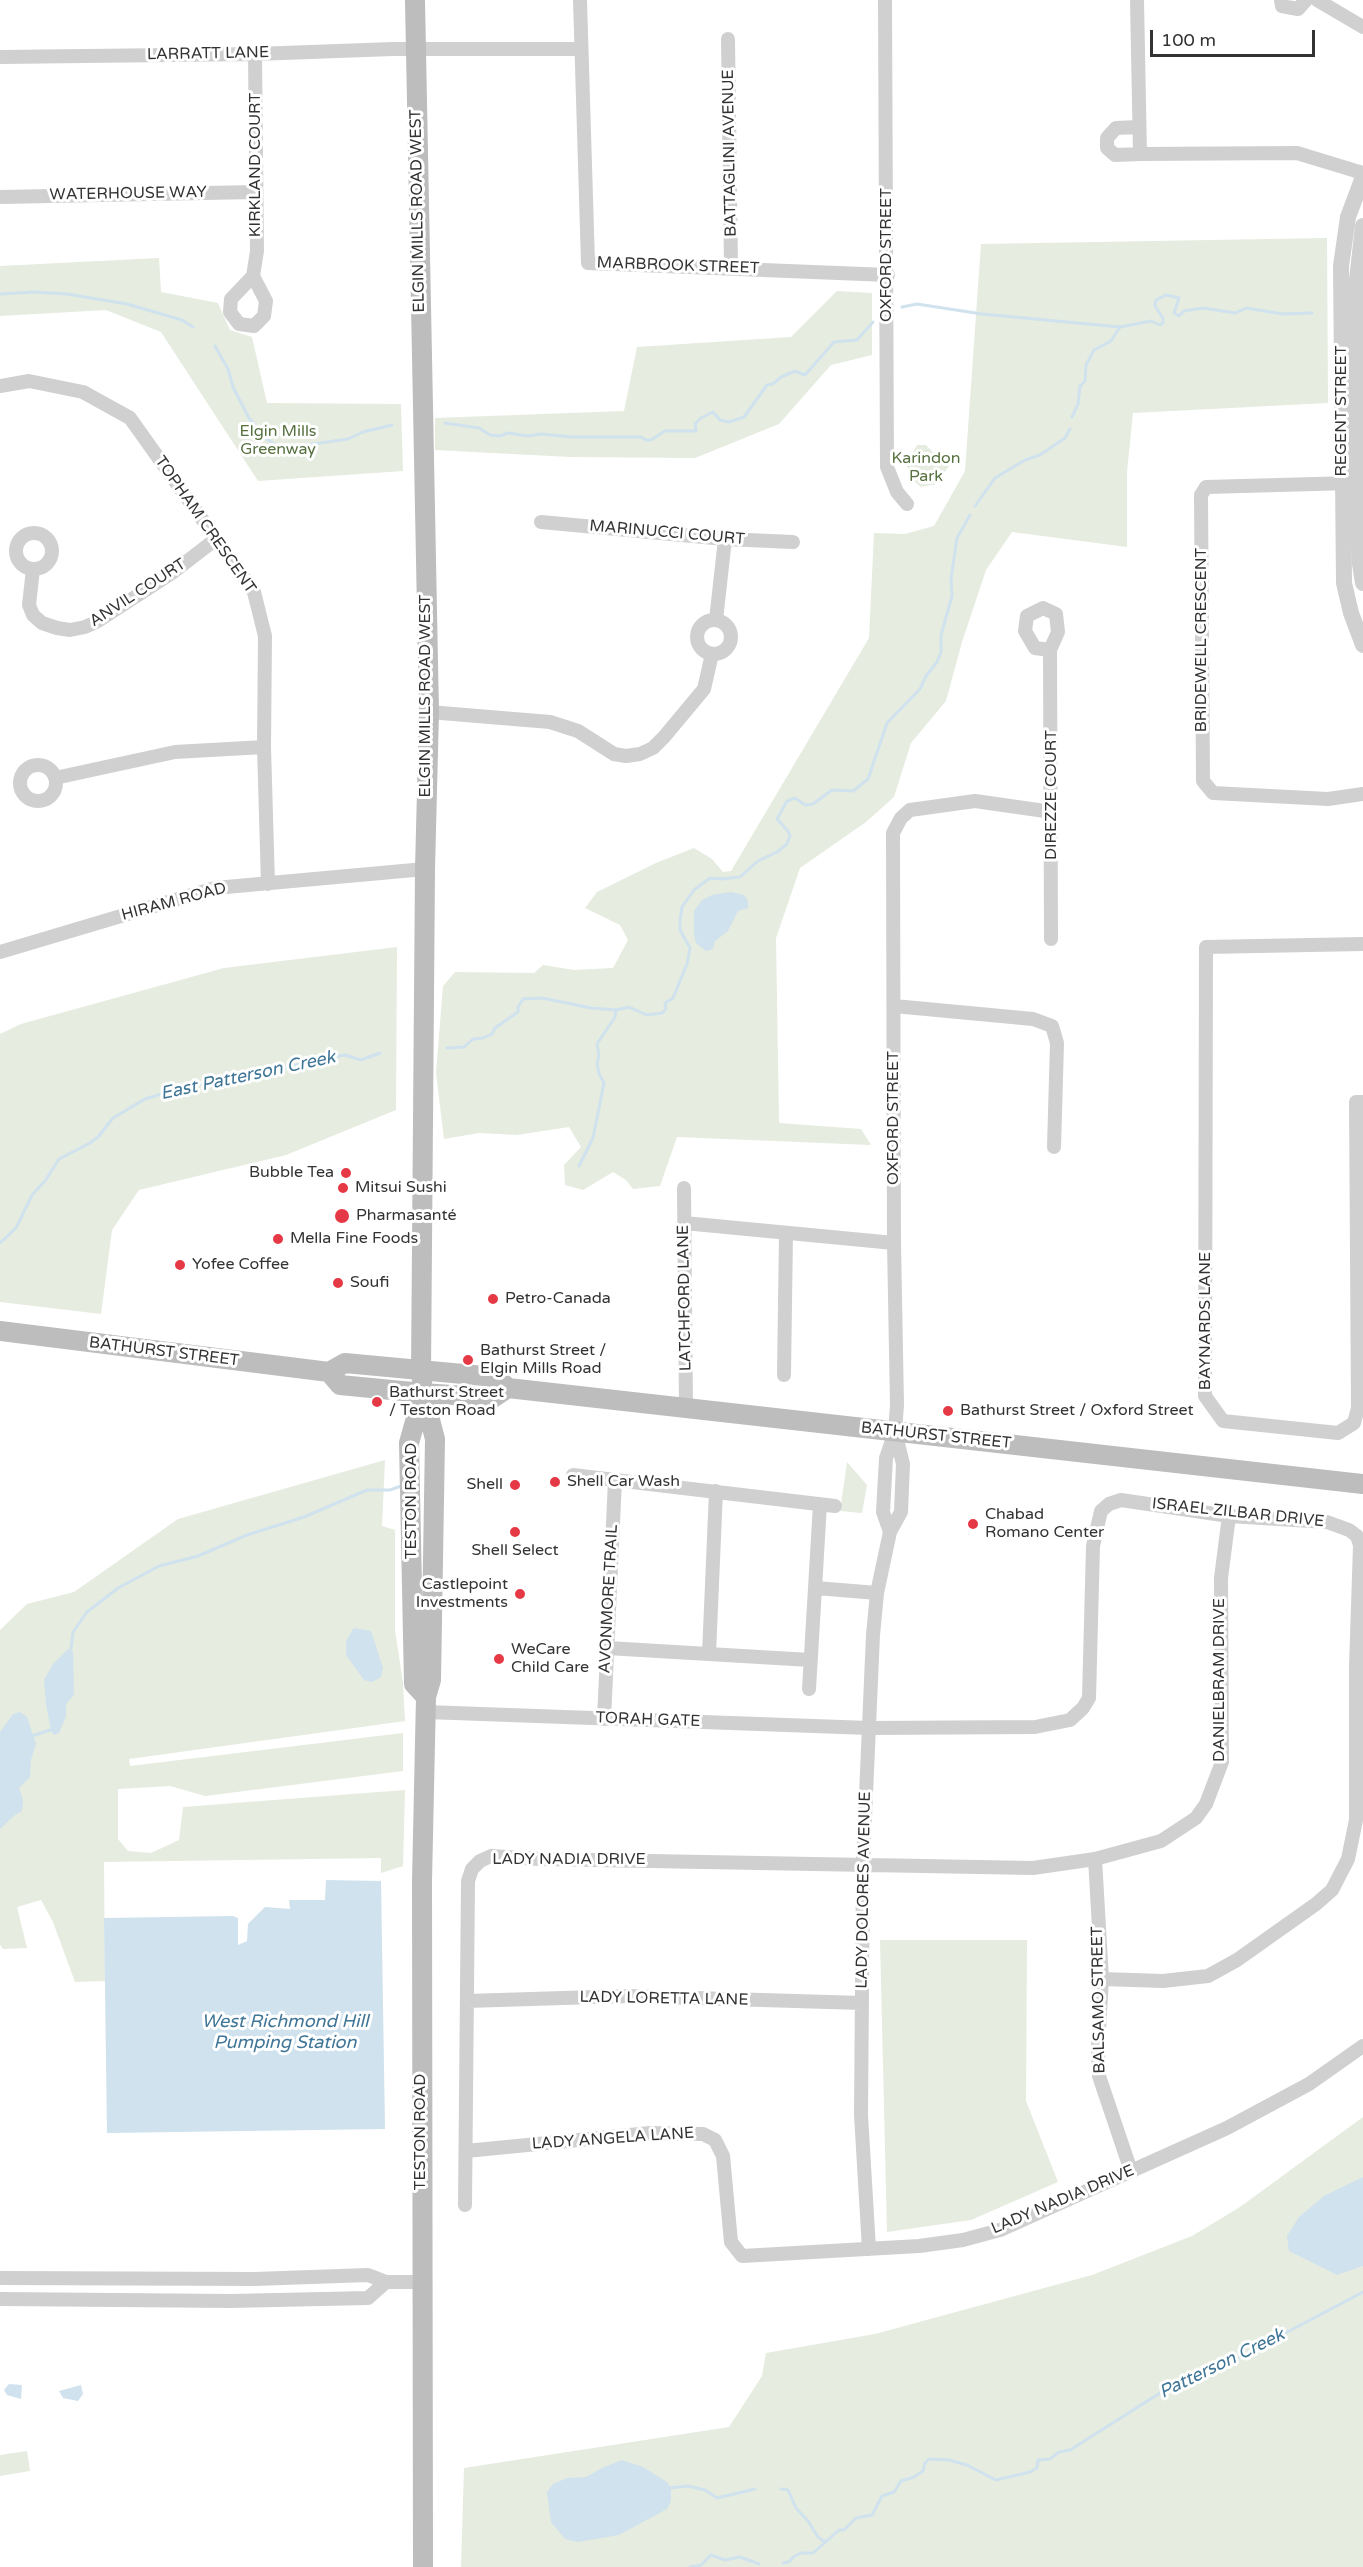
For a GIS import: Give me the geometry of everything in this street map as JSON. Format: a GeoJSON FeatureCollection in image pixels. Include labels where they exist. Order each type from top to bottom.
{"type":"FeatureCollection","features":[{"type":"Feature","properties":{"kind":"main road","name":"ELGIN MILLS ROAD WEST"},"geometry":{"type":"LineString","coordinates":[[414,0],[429,712],[425,869],[421,1370],[423,1393]]}},
{"type":"Feature","properties":{"kind":"main road","name":"BATHURST STREET"},"geometry":{"type":"LineString","coordinates":[[0,1331],[328,1372],[345,1363],[495,1377],[508,1388],[1363,1484]]}},
{"type":"Feature","properties":{"kind":"main road","name":"BATHURST STREET"},"geometry":{"type":"LineString","coordinates":[[328,1372],[340,1385],[423,1393],[493,1398],[508,1388]]}},
{"type":"Feature","properties":{"kind":"main road","name":"TESTON ROAD"},"geometry":{"type":"LineString","coordinates":[[423,1393],[409,1443],[414,1684],[426,1705],[422,1881],[423,2567]]}},
{"type":"Feature","properties":{"kind":"street","name":"MARBROOK STREET"},"geometry":{"type":"LineString","coordinates":[[580,0],[588,263],[888,275]]}},
{"type":"Feature","properties":{"kind":"street","name":"OXFORD STREET"},"geometry":{"type":"LineString","coordinates":[[885,0],[888,275],[887,467],[897,492],[907,504]]}},
{"type":"Feature","properties":{"kind":"street"},"geometry":{"type":"LineString","coordinates":[[1137,0],[1140,154]]}},
{"type":"Feature","properties":{"kind":"street"},"geometry":{"type":"LineString","coordinates":[[1281,0],[1282,6],[1298,9],[1306,0]]}},
{"type":"Feature","properties":{"kind":"street"},"geometry":{"type":"LineString","coordinates":[[1317,0],[1363,27]]}},
{"type":"Feature","properties":{"kind":"street","name":"BATTAGLINI AVENUE"},"geometry":{"type":"LineString","coordinates":[[728,39],[731,268]]}},
{"type":"Feature","properties":{"kind":"street","name":"LARRATT LANE"},"geometry":{"type":"LineString","coordinates":[[0,57],[255,54],[393,49],[580,49]]}},
{"type":"Feature","properties":{"kind":"street","name":"KIRKLAND COURT"},"geometry":{"type":"LineString","coordinates":[[253,276],[257,251],[255,54]]}},
{"type":"Feature","properties":{"kind":"street"},"geometry":{"type":"LineString","coordinates":[[1138,127],[1116,128],[1107,138],[1107,148],[1115,155],[1297,153],[1363,175]]}},
{"type":"Feature","properties":{"kind":"street","name":"REGENT STREET"},"geometry":{"type":"LineString","coordinates":[[1363,175],[1348,217],[1341,266],[1344,583],[1351,613],[1363,645]]}},
{"type":"Feature","properties":{"kind":"street","name":"WATERHOUSE WAY"},"geometry":{"type":"LineString","coordinates":[[0,197],[256,192]]}},
{"type":"Feature","properties":{"kind":"street","name":"REGENT STREET"},"geometry":{"type":"LineString","coordinates":[[1363,226],[1354,298],[1360,482],[1360,564],[1363,583]]}},
{"type":"Feature","properties":{"kind":"street","name":"TOPHAM CRESCENT"},"geometry":{"type":"LineString","coordinates":[[0,386],[29,381],[83,392],[130,418],[254,592],[265,636],[264,747],[268,884]]}},
{"type":"Feature","properties":{"kind":"street","name":"BRIDEWELL CRESCENT"},"geometry":{"type":"LineString","coordinates":[[1360,482],[1206,487],[1201,495],[1203,780],[1213,793],[1328,799],[1363,794]]}},
{"type":"Feature","properties":{"kind":"street","name":"MARINUCCI COURT"},"geometry":{"type":"LineString","coordinates":[[541,522],[725,539],[793,542]]}},
{"type":"Feature","properties":{"kind":"street","name":"ANVIL COURT"},"geometry":{"type":"LineString","coordinates":[[33,569],[29,605],[33,615],[42,623],[70,630],[98,621],[172,573],[216,539]]}},
{"type":"Feature","properties":{"kind":"street"},"geometry":{"type":"LineString","coordinates":[[716,620],[725,539]]}},
{"type":"Feature","properties":{"kind":"street"},"geometry":{"type":"LineString","coordinates":[[716,620],[726,626],[731,636],[728,648],[723,652],[712,654],[699,646],[697,635],[701,626],[716,620]]}},
{"type":"Feature","properties":{"kind":"street","name":"DIREZZE COURT"},"geometry":{"type":"LineString","coordinates":[[1050,650],[1051,939]]}},
{"type":"Feature","properties":{"kind":"street"},"geometry":{"type":"LineString","coordinates":[[429,712],[550,722],[578,731],[614,754],[626,756],[640,754],[664,737],[704,689],[712,654]]}},
{"type":"Feature","properties":{"kind":"street"},"geometry":{"type":"LineString","coordinates":[[55,778],[175,752],[264,747]]}},
{"type":"Feature","properties":{"kind":"street","name":"OXFORD STREET"},"geometry":{"type":"LineString","coordinates":[[895,1432],[897,1402],[894,1243],[893,833],[901,819],[910,810],[975,801],[1052,812]]}},
{"type":"Feature","properties":{"kind":"street","name":"HIRAM ROAD"},"geometry":{"type":"LineString","coordinates":[[0,952],[215,888],[425,869]]}},
{"type":"Feature","properties":{"kind":"street","name":"BAYNARDS LANE"},"geometry":{"type":"LineString","coordinates":[[1363,944],[1206,947],[1205,1396],[1223,1421],[1338,1433],[1354,1423],[1358,1408],[1356,1102],[1363,1102]]}},
{"type":"Feature","properties":{"kind":"street"},"geometry":{"type":"LineString","coordinates":[[894,1006],[1033,1019],[1052,1026],[1057,1043],[1054,1147]]}},
{"type":"Feature","properties":{"kind":"street","name":"LATCHFORD LANE"},"geometry":{"type":"LineString","coordinates":[[684,1188],[686,1408]]}},
{"type":"Feature","properties":{"kind":"street"},"geometry":{"type":"LineString","coordinates":[[684,1223],[894,1243]]}},
{"type":"Feature","properties":{"kind":"street"},"geometry":{"type":"LineString","coordinates":[[784,1375],[786,1233]]}},
{"type":"Feature","properties":{"kind":"street","name":"LADY DOLORES AVENUE"},"geometry":{"type":"LineString","coordinates":[[868,2249],[861,2115],[863,1863],[873,1635],[877,1593],[890,1533],[901,1512],[903,1464],[895,1432]]}},
{"type":"Feature","properties":{"kind":"street"},"geometry":{"type":"LineString","coordinates":[[573,1475],[835,1506]]}},
{"type":"Feature","properties":{"kind":"street","name":"AVONMORE TRAIL"},"geometry":{"type":"LineString","coordinates":[[604,1719],[615,1480]]}},
{"type":"Feature","properties":{"kind":"street"},"geometry":{"type":"LineString","coordinates":[[709,1654],[716,1491]]}},
{"type":"Feature","properties":{"kind":"street","name":"ISRAEL ZILBAR DRIVE"},"geometry":{"type":"LineString","coordinates":[[869,1728],[1035,1727],[1070,1720],[1083,1708],[1089,1698],[1093,1546],[1101,1511],[1109,1503],[1121,1500],[1229,1516],[1327,1522],[1349,1530],[1357,1536],[1360,1545],[1356,1820],[1348,1859],[1332,1890],[1238,1960],[1208,1976],[1163,1981],[1102,1979]]}},
{"type":"Feature","properties":{"kind":"street"},"geometry":{"type":"LineString","coordinates":[[809,1689],[820,1504]]}},
{"type":"Feature","properties":{"kind":"street","name":"DANIELBRAM DRIVE"},"geometry":{"type":"LineString","coordinates":[[863,1863],[987,1869],[1033,1868],[1095,1860],[1161,1841],[1196,1818],[1206,1804],[1222,1762],[1221,1578],[1229,1516]]}},
{"type":"Feature","properties":{"kind":"street"},"geometry":{"type":"LineString","coordinates":[[816,1588],[877,1593]]}},
{"type":"Feature","properties":{"kind":"street"},"geometry":{"type":"LineString","coordinates":[[607,1648],[810,1660]]}},
{"type":"Feature","properties":{"kind":"street","name":"TORAH GATE"},"geometry":{"type":"LineString","coordinates":[[426,1705],[604,1719],[869,1728]]}},
{"type":"Feature","properties":{"kind":"street","name":"LADY NADIA DRIVE"},"geometry":{"type":"LineString","coordinates":[[465,2205],[468,1881],[472,1869],[480,1861],[491,1856],[540,1859],[863,1863]]}},
{"type":"Feature","properties":{"kind":"street","name":"BALSAMO STREET"},"geometry":{"type":"LineString","coordinates":[[1095,1860],[1102,1979],[1098,2047],[1099,2076],[1131,2171]]}},
{"type":"Feature","properties":{"kind":"street","name":"LADY LORETTA LANE"},"geometry":{"type":"LineString","coordinates":[[466,2001],[628,1996],[862,2003]]}},
{"type":"Feature","properties":{"kind":"street","name":"LADY NADIA DRIVE"},"geometry":{"type":"LineString","coordinates":[[736,2251],[742,2256],[756,2256],[919,2246],[963,2240],[1000,2230],[1227,2128],[1309,2084],[1363,2046]]}},
{"type":"Feature","properties":{"kind":"street","name":"LADY ANGELA LANE"},"geometry":{"type":"LineString","coordinates":[[466,2151],[650,2133],[703,2134],[715,2140],[723,2156],[731,2242],[736,2251]]}},
{"type":"Feature","properties":{"kind":"street"},"geometry":{"type":"LineString","coordinates":[[0,2278],[231,2278],[368,2275],[386,2282],[422,2282]]}},
{"type":"Feature","properties":{"kind":"street"},"geometry":{"type":"LineString","coordinates":[[96,2278],[97,2299]]}},
{"type":"Feature","properties":{"kind":"street"},"geometry":{"type":"LineString","coordinates":[[231,2278],[231,2301]]}},
{"type":"Feature","properties":{"kind":"street"},"geometry":{"type":"LineString","coordinates":[[0,2299],[231,2301],[368,2298],[386,2282]]}},
{"type":"Feature","properties":{"kind":"green space"},"geometry":{"type":"Polygon","coordinates":[[[1327,238],[1328,403],[1133,413],[1127,472],[1127,547],[1012,532],[986,570],[962,642],[946,701],[911,743],[894,797],[866,822],[800,868],[776,938],[779,1123],[861,1129],[871,1145],[677,1137],[660,1186],[633,1189],[626,1180],[613,1172],[583,1190],[565,1185],[564,1165],[581,1147],[569,1127],[517,1135],[479,1133],[444,1139],[436,1073],[443,986],[455,972],[534,973],[543,965],[574,970],[613,968],[628,940],[620,925],[585,908],[597,892],[656,863],[694,848],[712,859],[723,872],[731,871],[869,638],[874,533],[905,534],[934,526],[965,471],[981,244],[1327,238]]]}},
{"type":"Feature","properties":{"kind":"green space","name":"Elgin Mills Greenway"},"geometry":{"type":"Polygon","coordinates":[[[159,258],[161,292],[218,303],[230,330],[252,337],[267,403],[401,404],[403,471],[258,481],[161,332],[106,310],[0,316],[0,266],[159,258]]]}},
{"type":"Feature","properties":{"kind":"green space"},"geometry":{"type":"Polygon","coordinates":[[[837,291],[872,293],[872,355],[831,365],[779,424],[695,458],[570,457],[435,450],[435,418],[624,411],[637,347],[791,337],[837,291]]]}},
{"type":"Feature","properties":{"kind":"green space","name":"Karindon Park"},"geometry":{"type":"Polygon","coordinates":[[[917,445],[926,445],[933,452],[943,452],[951,458],[949,466],[936,484],[921,487],[909,477],[907,464],[917,445]]]}},
{"type":"Feature","properties":{"kind":"green space"},"geometry":{"type":"Polygon","coordinates":[[[397,947],[396,1110],[286,1155],[139,1190],[112,1230],[101,1314],[0,1302],[0,1034],[21,1024],[224,968],[397,947]]]}},
{"type":"Feature","properties":{"kind":"green space"},"geometry":{"type":"Polygon","coordinates":[[[385,1460],[382,1526],[395,1530],[395,1630],[403,1683],[405,1721],[129,1759],[130,1766],[403,1733],[403,1771],[205,1796],[170,1786],[118,1789],[118,1839],[128,1851],[151,1853],[179,1840],[183,1807],[405,1790],[403,1866],[381,1873],[381,1858],[104,1862],[105,1981],[75,1982],[53,1922],[41,1900],[17,1907],[27,1948],[3,1949],[0,1945],[0,1630],[27,1604],[74,1592],[178,1519],[385,1460]]]}},
{"type":"Feature","properties":{"kind":"green space"},"geometry":{"type":"Polygon","coordinates":[[[847,1462],[867,1485],[862,1513],[840,1511],[847,1462]]]}},
{"type":"Feature","properties":{"kind":"green space"},"geometry":{"type":"Polygon","coordinates":[[[880,1940],[1027,1940],[1026,2101],[1058,2182],[971,2220],[887,2232],[880,1940]]]}},
{"type":"Feature","properties":{"kind":"green space"},"geometry":{"type":"Polygon","coordinates":[[[1363,2117],[1363,2567],[461,2567],[464,2468],[729,2427],[762,2376],[766,2353],[875,2334],[1092,2275],[1192,2236],[1240,2207],[1363,2117]]]}},
{"type":"Feature","properties":{"kind":"green space"},"geometry":{"type":"Polygon","coordinates":[[[27,2451],[30,2471],[0,2476],[0,2455],[27,2451]]]}},
{"type":"Feature","properties":{"kind":"water"},"geometry":{"type":"Polygon","coordinates":[[[731,892],[744,895],[748,901],[748,908],[738,911],[728,931],[715,941],[713,949],[706,951],[696,943],[694,911],[702,900],[712,895],[731,892]]]}},
{"type":"Feature","properties":{"kind":"water"},"geometry":{"type":"Polygon","coordinates":[[[354,1628],[371,1631],[383,1668],[381,1677],[372,1682],[364,1680],[346,1655],[346,1641],[354,1628]]]}},
{"type":"Feature","properties":{"kind":"water"},"geometry":{"type":"Polygon","coordinates":[[[68,1649],[73,1652],[74,1695],[66,1704],[66,1716],[59,1733],[54,1735],[51,1731],[46,1704],[44,1680],[53,1664],[68,1649]]]}},
{"type":"Feature","properties":{"kind":"water"},"geometry":{"type":"Polygon","coordinates":[[[20,1712],[27,1717],[36,1744],[31,1760],[30,1777],[19,1788],[23,1800],[22,1811],[0,1829],[0,1732],[13,1714],[20,1712]]]}},
{"type":"Feature","properties":{"kind":"water","name":"West Richmond Hill Pumping Station"},"geometry":{"type":"Polygon","coordinates":[[[326,1880],[381,1881],[385,2129],[107,2133],[104,1918],[233,1916],[238,1918],[238,1945],[247,1941],[248,1924],[265,1907],[290,1909],[289,1900],[325,1900],[326,1880]]]}},
{"type":"Feature","properties":{"kind":"water"},"geometry":{"type":"Polygon","coordinates":[[[1363,2177],[1363,2266],[1337,2275],[1289,2251],[1287,2236],[1299,2217],[1324,2196],[1363,2177]]]}},
{"type":"Feature","properties":{"kind":"water"},"geometry":{"type":"Polygon","coordinates":[[[9,2384],[22,2385],[21,2399],[7,2395],[4,2390],[9,2384]]]}},
{"type":"Feature","properties":{"kind":"water"},"geometry":{"type":"Polygon","coordinates":[[[81,2385],[83,2394],[78,2401],[63,2398],[59,2391],[81,2385]]]}},
{"type":"Feature","properties":{"kind":"water"},"geometry":{"type":"Polygon","coordinates":[[[622,2460],[643,2467],[667,2482],[671,2489],[671,2501],[667,2509],[619,2535],[578,2542],[565,2539],[551,2522],[547,2492],[553,2484],[567,2478],[586,2477],[622,2460]]]}},
{"type":"Feature","properties":{"kind":"waterway"},"geometry":{"type":"LineString","coordinates":[[0,294],[35,292],[67,294],[127,304],[182,320],[193,327]]}},
{"type":"Feature","properties":{"kind":"waterway","name":"East Patterson Creek"},"geometry":{"type":"LineString","coordinates":[[902,307],[917,304],[982,314],[1120,327],[1151,321],[1160,325],[1163,323],[1163,318],[1155,306],[1156,300],[1166,295],[1179,298],[1174,313],[1179,316],[1184,311],[1203,308],[1235,313],[1246,308],[1283,314],[1312,313]]}},
{"type":"Feature","properties":{"kind":"waterway"},"geometry":{"type":"LineString","coordinates":[[445,423],[479,428],[490,435],[500,436],[508,433],[528,436],[541,434],[572,437],[641,437],[651,440],[665,431],[696,431],[695,424],[713,412],[720,420],[729,422],[744,417],[767,385],[795,371],[805,375],[834,342],[857,340],[873,322]]}},
{"type":"Feature","properties":{"kind":"waterway","name":"East Patterson Creek"},"geometry":{"type":"LineString","coordinates":[[1072,417],[1078,404],[1080,386],[1085,381],[1086,365],[1094,350],[1111,341],[1120,327]]}},
{"type":"Feature","properties":{"kind":"waterway"},"geometry":{"type":"LineString","coordinates":[[215,346],[228,369],[233,387],[249,418],[263,436],[276,446],[292,447],[348,439],[363,432],[392,425]]}},
{"type":"Feature","properties":{"kind":"waterway","name":"East Patterson Creek"},"geometry":{"type":"LineString","coordinates":[[975,506],[995,478],[1025,460],[1040,455],[1065,438],[1070,429]]}},
{"type":"Feature","properties":{"kind":"waterway","name":"East Patterson Creek"},"geometry":{"type":"LineString","coordinates":[[447,1048],[464,1047],[473,1039],[492,1034],[495,1028],[518,1012],[523,999],[542,998],[591,1008],[616,1010],[629,1007],[647,1015],[662,1013],[666,1009],[665,1003],[673,998],[687,964],[690,948],[680,930],[680,920],[682,907],[694,890],[710,878],[740,877],[758,861],[777,852],[787,844],[790,836],[777,819],[787,801],[795,798],[805,805],[813,804],[832,790],[853,791],[868,779],[887,723],[920,689],[941,652],[941,635],[952,596],[951,579],[957,538],[970,515]]}},
{"type":"Feature","properties":{"kind":"waterway"},"geometry":{"type":"LineString","coordinates":[[579,1166],[593,1138],[604,1083],[597,1063],[599,1056],[597,1044],[615,1017],[616,1010]]}},
{"type":"Feature","properties":{"kind":"waterway","name":"East Patterson Creek"},"geometry":{"type":"LineString","coordinates":[[0,1243],[16,1228],[32,1195],[45,1181],[59,1159],[90,1143],[98,1137],[113,1118],[145,1099],[184,1087],[255,1076],[320,1059],[345,1055],[361,1060],[380,1053]]}},
{"type":"Feature","properties":{"kind":"waterway"},"geometry":{"type":"LineString","coordinates":[[71,1649],[73,1632],[87,1612],[118,1588],[159,1566],[198,1556],[247,1535],[304,1517],[367,1490],[390,1490],[401,1486]]}},
{"type":"Feature","properties":{"kind":"waterway"},"geometry":{"type":"LineString","coordinates":[[32,1736],[50,1730]]}},
{"type":"Feature","properties":{"kind":"waterway","name":"Patterson Creek"},"geometry":{"type":"LineString","coordinates":[[783,2563],[789,2562],[801,2553],[813,2553],[856,2518],[872,2515],[882,2496],[894,2492],[901,2481],[923,2471],[929,2459],[949,2460],[967,2465],[996,2480],[1030,2472],[1037,2468],[1038,2460],[1050,2459],[1059,2452],[1070,2450],[1179,2381],[1204,2376],[1363,2292]]}},
{"type":"Feature","properties":{"kind":"waterway"},"geometry":{"type":"LineString","coordinates":[[670,2488],[688,2486],[705,2490],[717,2498],[755,2489]]}},
{"type":"Feature","properties":{"kind":"waterway"},"geometry":{"type":"LineString","coordinates":[[781,2489],[788,2490],[796,2508],[818,2537],[825,2542]]}},
{"type":"Feature","properties":{"kind":"waterway","name":"Patterson Creek"},"geometry":{"type":"LineString","coordinates":[[690,2567],[701,2565],[711,2555],[725,2560],[740,2557],[759,2564]]}},
{"type":"Feature","properties":{"kind":"place","name":"Bubble Tea"},"geometry":{"type":"Point","coordinates":[346,1173]}},
{"type":"Feature","properties":{"kind":"place","name":"Mitsui Sushi"},"geometry":{"type":"Point","coordinates":[343,1188]}},
{"type":"Feature","properties":{"kind":"place","name":"Pharmasanté"},"geometry":{"type":"Point","coordinates":[342,1216]}},
{"type":"Feature","properties":{"kind":"place","name":"Mella Fine Foods"},"geometry":{"type":"Point","coordinates":[278,1239]}},
{"type":"Feature","properties":{"kind":"place","name":"Yofee Coffee"},"geometry":{"type":"Point","coordinates":[180,1265]}},
{"type":"Feature","properties":{"kind":"place","name":"Soufi"},"geometry":{"type":"Point","coordinates":[338,1283]}},
{"type":"Feature","properties":{"kind":"place","name":"Petro-Canada"},"geometry":{"type":"Point","coordinates":[493,1299]}},
{"type":"Feature","properties":{"kind":"place","name":"Bathurst Street / Elgin Mills Road"},"geometry":{"type":"Point","coordinates":[468,1360]}},
{"type":"Feature","properties":{"kind":"place","name":"Bathurst Street / Teston Road"},"geometry":{"type":"Point","coordinates":[377,1402]}},
{"type":"Feature","properties":{"kind":"place","name":"Bathurst Street / Oxford Street"},"geometry":{"type":"Point","coordinates":[948,1411]}},
{"type":"Feature","properties":{"kind":"place","name":"Shell Car Wash"},"geometry":{"type":"Point","coordinates":[555,1482]}},
{"type":"Feature","properties":{"kind":"place","name":"Shell"},"geometry":{"type":"Point","coordinates":[515,1485]}},
{"type":"Feature","properties":{"kind":"place","name":"Chabad Romano Center"},"geometry":{"type":"Point","coordinates":[973,1524]}},
{"type":"Feature","properties":{"kind":"place","name":"Shell Select"},"geometry":{"type":"Point","coordinates":[515,1532]}},
{"type":"Feature","properties":{"kind":"place","name":"Castlepoint Investments"},"geometry":{"type":"Point","coordinates":[520,1594]}},
{"type":"Feature","properties":{"kind":"place","name":"WeCare Child Care"},"geometry":{"type":"Point","coordinates":[499,1659]}}]}
